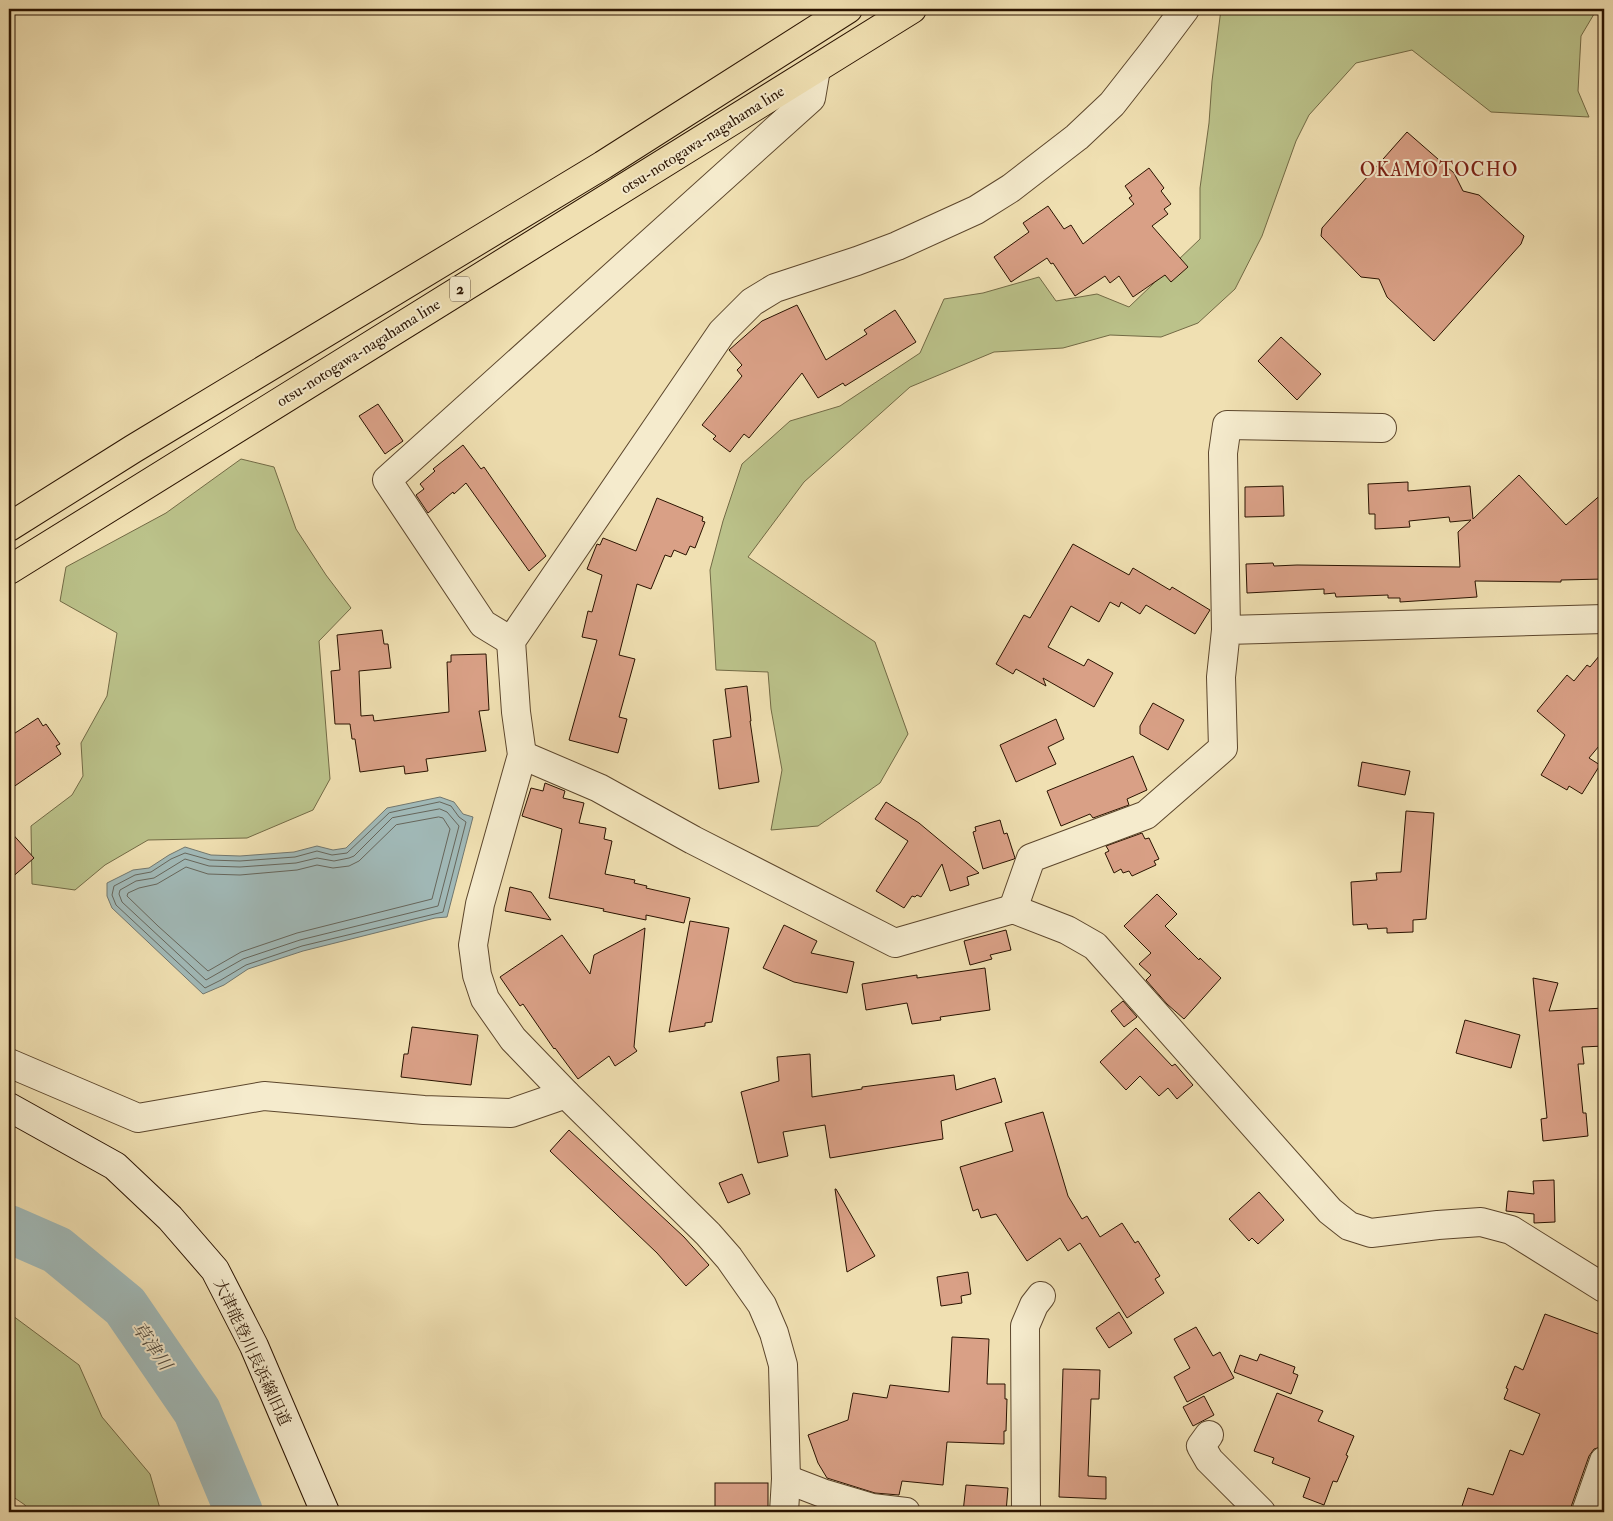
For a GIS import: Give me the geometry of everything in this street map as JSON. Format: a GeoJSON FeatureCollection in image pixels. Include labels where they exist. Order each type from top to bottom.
{"type":"FeatureCollection","features":[{"type":"Feature","properties":{"kind":"main road","name":"otsu-notogawa-nagahama line"},"geometry":{"type":"LineString","coordinates":[[9,527],[133,449],[603,164],[848,9]]}},
{"type":"Feature","properties":{"kind":"main road","name":"otsu-notogawa-nagahama line"},"geometry":{"type":"LineString","coordinates":[[9,570],[912,9]]}},
{"type":"Feature","properties":{"kind":"street"},"geometry":{"type":"LineString","coordinates":[[784,1512],[786,1479],[783,1365],[774,1333],[762,1305],[729,1258],[703,1228],[512,1039],[485,999],[477,975],[473,945],[480,904],[522,755],[516,712],[511,641],[722,332],[752,302],[775,288],[804,277],[857,262],[897,246],[976,210],[1011,188],[1077,137],[1112,104],[1185,9]]}},
{"type":"Feature","properties":{"kind":"street"},"geometry":{"type":"LineString","coordinates":[[511,641],[483,624],[387,480],[811,98],[816,69]]}},
{"type":"Feature","properties":{"kind":"street"},"geometry":{"type":"LineString","coordinates":[[1013,909],[1031,858],[1146,815],[1223,748],[1221,676],[1226,630],[1223,453],[1227,425],[1382,428]]}},
{"type":"Feature","properties":{"kind":"street"},"geometry":{"type":"LineString","coordinates":[[1226,630],[1604,619]]}},
{"type":"Feature","properties":{"kind":"street"},"geometry":{"type":"LineString","coordinates":[[522,755],[599,788],[693,840],[895,943],[1013,909],[1067,930],[1095,946],[1330,1211],[1349,1226],[1372,1233],[1481,1222],[1511,1230],[1604,1288]]}},
{"type":"Feature","properties":{"kind":"street"},"geometry":{"type":"LineString","coordinates":[[9,1063],[138,1118],[264,1096],[424,1110],[511,1113],[566,1094]]}},
{"type":"Feature","properties":{"kind":"street","name":"大津能登川長浜線旧道"},"geometry":{"type":"LineString","coordinates":[[9,1107],[114,1166],[170,1218],[215,1270],[254,1346],[325,1512]]}},
{"type":"Feature","properties":{"kind":"street"},"geometry":{"type":"LineString","coordinates":[[1026,1512],[1025,1326],[1034,1305],[1042,1296]]}},
{"type":"Feature","properties":{"kind":"street"},"geometry":{"type":"LineString","coordinates":[[1209,1435],[1201,1446],[1209,1460],[1261,1512]]}},
{"type":"Feature","properties":{"kind":"street"},"geometry":{"type":"LineString","coordinates":[[1586,1512],[1604,1462]]}},
{"type":"Feature","properties":{"kind":"street"},"geometry":{"type":"LineString","coordinates":[[786,1479],[825,1494],[872,1508],[906,1512]]}},
{"type":"Feature","properties":{"kind":"green space"},"geometry":{"type":"Polygon","coordinates":[[[1221,9],[1597,9],[1581,36],[1578,91],[1589,117],[1491,112],[1412,50],[1356,63],[1309,115],[1296,141],[1262,236],[1235,289],[1198,323],[1161,337],[1110,335],[1063,348],[994,352],[910,387],[804,482],[748,557],[875,642],[908,734],[880,783],[818,826],[771,830],[782,770],[771,709],[768,672],[716,670],[710,570],[723,521],[742,464],[790,421],[840,406],[920,353],[944,299],[983,293],[1039,277],[1056,301],[1097,294],[1129,307],[1200,239],[1200,188],[1221,9]]]}},
{"type":"Feature","properties":{"kind":"green space"},"geometry":{"type":"Polygon","coordinates":[[[241,459],[274,467],[296,529],[326,575],[351,608],[319,641],[330,779],[313,810],[247,838],[148,840],[105,865],[75,890],[32,884],[31,826],[72,795],[83,776],[81,743],[107,696],[117,633],[60,601],[66,567],[166,513],[241,459]]]}},
{"type":"Feature","properties":{"kind":"green space"},"geometry":{"type":"Polygon","coordinates":[[[9,1313],[79,1365],[102,1417],[150,1474],[161,1512],[29,1512],[25,1505],[9,1494],[9,1313]]]}},
{"type":"Feature","properties":{"kind":"water"},"geometry":{"type":"Polygon","coordinates":[[[440,797],[454,802],[463,814],[473,817],[447,917],[435,918],[303,951],[248,969],[224,985],[203,994],[112,908],[107,896],[107,883],[133,870],[149,868],[185,847],[211,855],[240,856],[294,852],[317,846],[333,850],[346,848],[387,808],[440,797]]]}},
{"type":"Feature","properties":{"kind":"building"},"geometry":{"type":"Polygon","coordinates":[[[1407,132],[1454,173],[1463,191],[1479,195],[1524,236],[1521,244],[1434,341],[1387,297],[1379,279],[1361,277],[1321,236],[1322,228],[1407,132]]]}},
{"type":"Feature","properties":{"kind":"building"},"geometry":{"type":"Polygon","coordinates":[[[1149,168],[1164,188],[1161,191],[1171,204],[1164,209],[1168,214],[1152,226],[1188,267],[1171,282],[1165,275],[1133,297],[1119,276],[1110,283],[1105,276],[1075,296],[1053,263],[1051,264],[1047,258],[1011,282],[994,257],[1029,232],[1023,223],[1048,206],[1064,229],[1071,225],[1083,244],[1134,204],[1129,198],[1132,196],[1125,186],[1149,168]]]}},
{"type":"Feature","properties":{"kind":"building"},"geometry":{"type":"Polygon","coordinates":[[[797,305],[826,360],[867,334],[864,330],[895,310],[916,342],[845,386],[843,383],[818,398],[802,373],[749,438],[744,434],[730,452],[713,439],[716,436],[702,425],[742,376],[737,370],[742,365],[729,350],[762,321],[797,305]]]}},
{"type":"Feature","properties":{"kind":"building"},"geometry":{"type":"Polygon","coordinates":[[[1281,337],[1321,374],[1297,400],[1258,361],[1281,337]]]}},
{"type":"Feature","properties":{"kind":"building"},"geometry":{"type":"Polygon","coordinates":[[[378,404],[403,441],[385,454],[359,416],[378,404]]]}},
{"type":"Feature","properties":{"kind":"building"},"geometry":{"type":"Polygon","coordinates":[[[463,445],[481,469],[484,467],[546,556],[529,571],[466,483],[428,513],[416,495],[424,489],[420,484],[435,471],[433,469],[463,445]]]}},
{"type":"Feature","properties":{"kind":"building"},"geometry":{"type":"Polygon","coordinates":[[[1519,475],[1566,525],[1604,492],[1604,579],[1561,580],[1561,582],[1475,581],[1477,597],[1400,602],[1400,598],[1388,598],[1388,595],[1336,597],[1335,593],[1324,594],[1324,589],[1247,593],[1246,564],[1273,563],[1274,566],[1460,567],[1458,532],[1471,520],[1450,522],[1449,517],[1409,521],[1410,527],[1375,529],[1375,514],[1369,514],[1368,484],[1408,482],[1408,491],[1470,486],[1473,519],[1519,475]]]}},
{"type":"Feature","properties":{"kind":"building"},"geometry":{"type":"Polygon","coordinates":[[[1283,486],[1284,516],[1245,517],[1245,487],[1283,486]]]}},
{"type":"Feature","properties":{"kind":"building"},"geometry":{"type":"Polygon","coordinates":[[[657,498],[703,517],[702,521],[705,522],[695,548],[690,546],[686,555],[674,550],[671,557],[665,555],[651,589],[637,584],[619,655],[635,659],[619,717],[627,719],[618,753],[569,740],[597,640],[582,637],[588,611],[592,612],[602,575],[587,569],[597,544],[600,545],[603,538],[636,551],[657,498]]]}},
{"type":"Feature","properties":{"kind":"building"},"geometry":{"type":"Polygon","coordinates":[[[1073,544],[1129,575],[1133,568],[1170,590],[1172,587],[1210,610],[1195,634],[1146,605],[1140,614],[1121,602],[1119,607],[1110,602],[1099,622],[1071,606],[1048,647],[1084,666],[1088,659],[1113,673],[1094,707],[1043,678],[1046,686],[1016,669],[1013,674],[996,664],[1024,615],[1030,618],[1073,544]]]}},
{"type":"Feature","properties":{"kind":"building"},"geometry":{"type":"Polygon","coordinates":[[[382,630],[384,644],[388,644],[391,668],[359,671],[361,716],[373,715],[374,721],[449,712],[447,662],[451,662],[451,655],[486,654],[489,710],[479,711],[486,751],[426,759],[428,771],[405,774],[404,766],[360,772],[355,739],[352,739],[350,724],[335,724],[331,671],[340,670],[337,635],[382,630]]]}},
{"type":"Feature","properties":{"kind":"building"},"geometry":{"type":"Polygon","coordinates":[[[1604,650],[1604,740],[1589,758],[1600,765],[1582,794],[1569,786],[1567,790],[1541,775],[1565,735],[1537,711],[1567,675],[1574,681],[1587,665],[1590,667],[1604,650]]]}},
{"type":"Feature","properties":{"kind":"building"},"geometry":{"type":"Polygon","coordinates":[[[747,686],[759,782],[719,789],[713,740],[731,737],[725,689],[747,686]]]}},
{"type":"Feature","properties":{"kind":"building"},"geometry":{"type":"Polygon","coordinates":[[[1153,703],[1184,720],[1168,750],[1140,734],[1140,726],[1153,703]]]}},
{"type":"Feature","properties":{"kind":"building"},"geometry":{"type":"Polygon","coordinates":[[[38,718],[43,726],[46,724],[60,744],[56,746],[61,754],[9,790],[9,737],[38,718]]]}},
{"type":"Feature","properties":{"kind":"building"},"geometry":{"type":"Polygon","coordinates":[[[1056,719],[1064,739],[1048,747],[1056,764],[1016,782],[1000,745],[1056,719]]]}},
{"type":"Feature","properties":{"kind":"building"},"geometry":{"type":"Polygon","coordinates":[[[1133,756],[1147,790],[1127,799],[1129,805],[1093,818],[1090,814],[1061,826],[1047,791],[1133,756]]]}},
{"type":"Feature","properties":{"kind":"building"},"geometry":{"type":"Polygon","coordinates":[[[1362,762],[1410,771],[1405,795],[1358,786],[1362,762]]]}},
{"type":"Feature","properties":{"kind":"building"},"geometry":{"type":"Polygon","coordinates":[[[545,783],[565,791],[563,798],[584,803],[579,823],[606,828],[604,839],[612,841],[605,874],[635,880],[634,883],[647,886],[646,888],[690,898],[684,923],[646,915],[646,920],[549,898],[562,829],[522,816],[531,788],[543,791],[545,783]]]}},
{"type":"Feature","properties":{"kind":"building"},"geometry":{"type":"Polygon","coordinates":[[[886,802],[919,823],[979,873],[967,877],[969,885],[950,891],[942,864],[921,897],[917,895],[915,897],[912,896],[904,908],[876,891],[908,841],[875,819],[886,802]]]}},
{"type":"Feature","properties":{"kind":"building"},"geometry":{"type":"Polygon","coordinates":[[[1406,811],[1434,813],[1426,919],[1413,920],[1413,932],[1387,933],[1387,928],[1368,929],[1367,924],[1353,925],[1351,882],[1377,880],[1376,873],[1401,872],[1406,811]]]}},
{"type":"Feature","properties":{"kind":"building"},"geometry":{"type":"Polygon","coordinates":[[[1000,820],[1004,834],[1007,833],[1015,858],[983,869],[973,832],[976,831],[975,827],[1000,820]]]}},
{"type":"Feature","properties":{"kind":"building"},"geometry":{"type":"Polygon","coordinates":[[[9,830],[34,858],[9,880],[9,830]]]}},
{"type":"Feature","properties":{"kind":"building"},"geometry":{"type":"Polygon","coordinates":[[[1142,833],[1145,839],[1149,838],[1159,859],[1154,861],[1156,865],[1132,876],[1129,871],[1123,873],[1121,869],[1114,873],[1105,853],[1109,851],[1106,846],[1142,833]]]}},
{"type":"Feature","properties":{"kind":"building"},"geometry":{"type":"Polygon","coordinates":[[[510,887],[531,892],[551,920],[505,911],[510,887]]]}},
{"type":"Feature","properties":{"kind":"building"},"geometry":{"type":"Polygon","coordinates":[[[1157,894],[1177,914],[1165,926],[1199,960],[1200,958],[1221,978],[1184,1019],[1167,1004],[1146,980],[1151,975],[1139,964],[1151,953],[1124,926],[1157,894]]]}},
{"type":"Feature","properties":{"kind":"building"},"geometry":{"type":"Polygon","coordinates":[[[690,921],[729,928],[712,1022],[705,1023],[705,1026],[669,1032],[690,921]]]}},
{"type":"Feature","properties":{"kind":"building"},"geometry":{"type":"Polygon","coordinates":[[[784,925],[817,941],[811,953],[854,962],[847,993],[794,982],[763,968],[784,925]]]}},
{"type":"Feature","properties":{"kind":"building"},"geometry":{"type":"Polygon","coordinates":[[[645,928],[634,1047],[637,1051],[615,1066],[609,1056],[578,1079],[554,1049],[523,1004],[520,1006],[500,977],[562,935],[590,974],[594,955],[645,928]]]}},
{"type":"Feature","properties":{"kind":"building"},"geometry":{"type":"Polygon","coordinates":[[[1006,930],[1011,950],[990,955],[992,959],[970,965],[964,941],[1006,930]]]}},
{"type":"Feature","properties":{"kind":"building"},"geometry":{"type":"Polygon","coordinates":[[[985,968],[990,1010],[940,1017],[941,1020],[912,1024],[907,1003],[866,1010],[862,984],[917,975],[917,978],[985,968]]]}},
{"type":"Feature","properties":{"kind":"building"},"geometry":{"type":"Polygon","coordinates":[[[1533,978],[1558,983],[1549,1011],[1604,1008],[1604,1046],[1582,1047],[1584,1064],[1578,1064],[1583,1113],[1586,1113],[1588,1136],[1543,1141],[1541,1119],[1547,1118],[1533,978]]]}},
{"type":"Feature","properties":{"kind":"building"},"geometry":{"type":"Polygon","coordinates":[[[1123,1001],[1137,1017],[1124,1027],[1111,1011],[1123,1001]]]}},
{"type":"Feature","properties":{"kind":"building"},"geometry":{"type":"Polygon","coordinates":[[[1465,1020],[1520,1035],[1511,1068],[1456,1053],[1465,1020]]]}},
{"type":"Feature","properties":{"kind":"building"},"geometry":{"type":"Polygon","coordinates":[[[412,1027],[478,1035],[471,1085],[401,1077],[404,1054],[408,1054],[412,1027]]]}},
{"type":"Feature","properties":{"kind":"building"},"geometry":{"type":"Polygon","coordinates":[[[1136,1028],[1172,1066],[1175,1064],[1193,1085],[1177,1099],[1168,1088],[1159,1096],[1140,1076],[1126,1090],[1100,1062],[1136,1028]]]}},
{"type":"Feature","properties":{"kind":"building"},"geometry":{"type":"Polygon","coordinates":[[[810,1054],[812,1097],[862,1089],[862,1087],[954,1075],[956,1090],[995,1078],[1002,1102],[941,1121],[943,1139],[830,1158],[825,1125],[783,1132],[788,1156],[758,1163],[741,1092],[779,1081],[777,1057],[810,1054]]]}},
{"type":"Feature","properties":{"kind":"building"},"geometry":{"type":"Polygon","coordinates":[[[1043,1112],[1068,1196],[1082,1219],[1087,1216],[1100,1237],[1122,1223],[1135,1243],[1138,1241],[1160,1276],[1155,1279],[1164,1293],[1127,1318],[1080,1243],[1068,1251],[1060,1238],[1027,1261],[996,1214],[981,1218],[978,1209],[973,1211],[960,1167],[1013,1151],[1005,1123],[1043,1112]]]}},
{"type":"Feature","properties":{"kind":"building"},"geometry":{"type":"Polygon","coordinates":[[[569,1130],[684,1237],[709,1265],[686,1286],[657,1253],[550,1151],[569,1130]]]}},
{"type":"Feature","properties":{"kind":"building"},"geometry":{"type":"Polygon","coordinates":[[[742,1174],[750,1194],[728,1203],[719,1183],[742,1174]]]}},
{"type":"Feature","properties":{"kind":"building"},"geometry":{"type":"Polygon","coordinates":[[[1554,1180],[1555,1222],[1534,1223],[1534,1214],[1506,1211],[1508,1191],[1534,1194],[1533,1181],[1554,1180]]]}},
{"type":"Feature","properties":{"kind":"building"},"geometry":{"type":"Polygon","coordinates":[[[835,1189],[875,1256],[847,1272],[835,1189]]]}},
{"type":"Feature","properties":{"kind":"building"},"geometry":{"type":"Polygon","coordinates":[[[1259,1192],[1284,1220],[1258,1244],[1252,1238],[1249,1241],[1229,1219],[1259,1192]]]}},
{"type":"Feature","properties":{"kind":"building"},"geometry":{"type":"Polygon","coordinates":[[[968,1272],[971,1294],[961,1296],[962,1303],[941,1306],[937,1277],[968,1272]]]}},
{"type":"Feature","properties":{"kind":"building"},"geometry":{"type":"Polygon","coordinates":[[[1119,1312],[1132,1333],[1109,1348],[1096,1328],[1119,1312]]]}},
{"type":"Feature","properties":{"kind":"building"},"geometry":{"type":"Polygon","coordinates":[[[1545,1314],[1604,1336],[1604,1446],[1594,1449],[1589,1456],[1571,1507],[1571,1512],[1460,1512],[1468,1488],[1493,1495],[1510,1450],[1523,1455],[1540,1414],[1504,1399],[1508,1389],[1506,1388],[1515,1366],[1523,1370],[1545,1314]]]}},
{"type":"Feature","properties":{"kind":"building"},"geometry":{"type":"Polygon","coordinates":[[[1196,1327],[1213,1356],[1220,1352],[1234,1378],[1187,1402],[1174,1377],[1190,1368],[1174,1339],[1196,1327]]]}},
{"type":"Feature","properties":{"kind":"building"},"geometry":{"type":"Polygon","coordinates":[[[952,1337],[989,1339],[987,1384],[1005,1384],[1005,1399],[1007,1399],[1004,1444],[947,1442],[943,1485],[902,1481],[899,1495],[875,1493],[827,1478],[818,1463],[808,1435],[848,1420],[853,1393],[887,1398],[890,1385],[949,1392],[952,1337]]]}},
{"type":"Feature","properties":{"kind":"building"},"geometry":{"type":"Polygon","coordinates":[[[1260,1354],[1295,1367],[1293,1373],[1298,1375],[1291,1394],[1234,1372],[1240,1355],[1257,1361],[1260,1354]]]}},
{"type":"Feature","properties":{"kind":"building"},"geometry":{"type":"Polygon","coordinates":[[[1063,1369],[1100,1370],[1099,1399],[1091,1399],[1088,1476],[1106,1477],[1106,1499],[1059,1497],[1063,1369]]]}},
{"type":"Feature","properties":{"kind":"building"},"geometry":{"type":"Polygon","coordinates":[[[1277,1393],[1323,1411],[1318,1421],[1354,1436],[1337,1482],[1333,1481],[1324,1505],[1303,1497],[1310,1478],[1272,1463],[1274,1458],[1254,1451],[1277,1393]]]}},
{"type":"Feature","properties":{"kind":"building"},"geometry":{"type":"Polygon","coordinates":[[[1204,1396],[1214,1415],[1193,1426],[1183,1407],[1204,1396]]]}},
{"type":"Feature","properties":{"kind":"building"},"geometry":{"type":"Polygon","coordinates":[[[715,1483],[768,1483],[768,1512],[715,1512],[715,1483]]]}},
{"type":"Feature","properties":{"kind":"building"},"geometry":{"type":"Polygon","coordinates":[[[966,1485],[1008,1488],[1006,1512],[963,1512],[966,1485]]]}},
{"type":"Feature","properties":{"kind":"waterway","name":"草津川"},"geometry":{"type":"LineString","coordinates":[[9,1229],[57,1250],[125,1306],[197,1411],[239,1512]]}},
{"type":"Feature","properties":{"kind":"district","name":"OKAMOTOCHO"},"geometry":{"type":"Point","coordinates":[1439,169]}}]}
